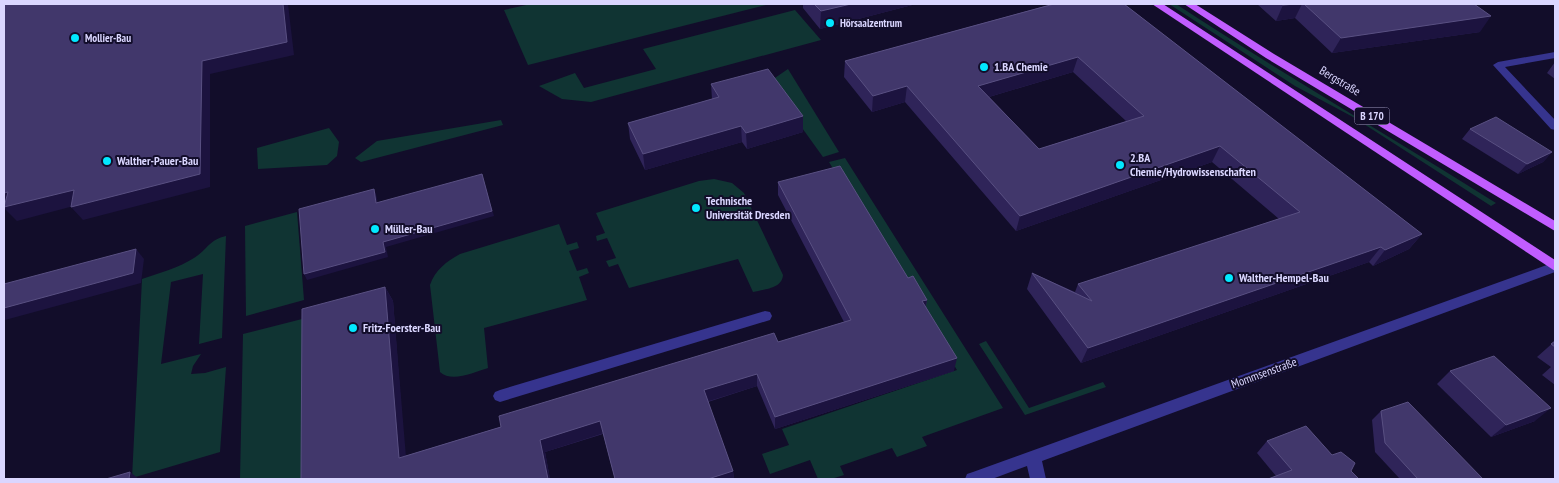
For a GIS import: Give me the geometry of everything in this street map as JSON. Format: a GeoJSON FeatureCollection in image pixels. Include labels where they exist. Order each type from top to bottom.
{"type":"FeatureCollection","features":[{"type":"Feature","properties":{"kind":"main road","name":"B 170"},"geometry":{"type":"LineString","coordinates":[[1157,4],[1555,267]]}},
{"type":"Feature","properties":{"kind":"main road","name":"Bergstraße"},"geometry":{"type":"LineString","coordinates":[[1189,4],[1270,56],[1555,227]]}},
{"type":"Feature","properties":{"kind":"street"},"geometry":{"type":"LineString","coordinates":[[1555,55],[1498,65],[1555,126]]}},
{"type":"Feature","properties":{"kind":"street","name":"Mommsenstraße"},"geometry":{"type":"LineString","coordinates":[[972,479],[1555,267]]}},
{"type":"Feature","properties":{"kind":"street"},"geometry":{"type":"LineString","coordinates":[[500,396],[765,316]]}},
{"type":"Feature","properties":{"kind":"street"},"geometry":{"type":"LineString","coordinates":[[1033,457],[1038,479]]}},
{"type":"Feature","properties":{"kind":"green space"},"geometry":{"type":"Polygon","coordinates":[[[531,4],[766,5],[528,65],[504,10],[531,4]]]}},
{"type":"Feature","properties":{"kind":"green space"},"geometry":{"type":"Polygon","coordinates":[[[1169,4],[1176,4],[1255,55],[1496,203],[1491,206],[1353,117],[1295,86],[1169,4]]]}},
{"type":"Feature","properties":{"kind":"green space"},"geometry":{"type":"Polygon","coordinates":[[[795,10],[821,40],[591,102],[562,99],[539,86],[575,73],[584,88],[656,69],[643,49],[795,10]]]}},
{"type":"Feature","properties":{"kind":"green space"},"geometry":{"type":"Polygon","coordinates":[[[788,69],[839,152],[823,157],[769,82],[788,69]]]}},
{"type":"Feature","properties":{"kind":"green space"},"geometry":{"type":"Polygon","coordinates":[[[501,120],[503,125],[361,162],[355,158],[377,141],[501,120]]]}},
{"type":"Feature","properties":{"kind":"green space"},"geometry":{"type":"Polygon","coordinates":[[[329,128],[339,142],[337,156],[327,165],[258,169],[257,148],[329,128]]]}},
{"type":"Feature","properties":{"kind":"green space"},"geometry":{"type":"Polygon","coordinates":[[[845,158],[1003,408],[922,437],[927,446],[897,457],[892,448],[840,466],[844,475],[831,479],[818,479],[810,460],[770,474],[762,454],[789,445],[782,429],[957,370],[829,162],[845,158]]]}},
{"type":"Feature","properties":{"kind":"green space"},"geometry":{"type":"Polygon","coordinates":[[[714,179],[732,183],[744,193],[783,275],[782,280],[772,288],[753,292],[738,259],[629,288],[618,264],[609,267],[606,261],[616,258],[607,238],[597,241],[596,236],[605,233],[596,213],[699,181],[714,179]]]}},
{"type":"Feature","properties":{"kind":"green space"},"geometry":{"type":"Polygon","coordinates":[[[297,212],[304,300],[246,316],[245,226],[297,212]]]}},
{"type":"Feature","properties":{"kind":"green space"},"geometry":{"type":"Polygon","coordinates":[[[559,224],[567,245],[577,242],[579,248],[569,251],[577,271],[587,268],[589,273],[579,277],[587,300],[484,328],[488,368],[457,377],[451,377],[440,372],[430,285],[438,271],[460,254],[559,224]]]}},
{"type":"Feature","properties":{"kind":"green space"},"geometry":{"type":"Polygon","coordinates":[[[226,236],[222,338],[199,344],[203,274],[171,282],[161,364],[201,354],[193,366],[191,374],[205,373],[226,367],[220,452],[132,478],[142,279],[188,262],[216,240],[226,236]]]}},
{"type":"Feature","properties":{"kind":"green space"},"geometry":{"type":"Polygon","coordinates":[[[306,318],[305,479],[240,479],[243,334],[306,318]]]}},
{"type":"Feature","properties":{"kind":"green space"},"geometry":{"type":"Polygon","coordinates":[[[986,341],[1029,408],[1103,382],[1106,387],[1025,415],[979,344],[986,341]]]}},
{"type":"Feature","properties":{"kind":"building"},"geometry":{"type":"Polygon","coordinates":[[[4,4],[283,4],[287,42],[202,61],[200,174],[71,207],[74,190],[4,207],[8,192],[4,193],[4,4]]]}},
{"type":"Feature","properties":{"kind":"building"},"geometry":{"type":"Polygon","coordinates":[[[814,4],[851,4],[821,11],[814,4]]]}},
{"type":"Feature","properties":{"kind":"building"},"geometry":{"type":"Polygon","coordinates":[[[1054,4],[1124,4],[1422,234],[1385,250],[1381,247],[1088,348],[1032,273],[1092,301],[1078,284],[1300,212],[1220,146],[1020,216],[907,86],[873,96],[845,61],[1054,4]],[[1078,57],[978,86],[1039,149],[1144,116],[1078,57]]]}},
{"type":"Feature","properties":{"kind":"building"},"geometry":{"type":"Polygon","coordinates":[[[1304,4],[1474,4],[1491,16],[1341,38],[1304,4]]]}},
{"type":"Feature","properties":{"kind":"building"},"geometry":{"type":"Polygon","coordinates":[[[768,69],[803,116],[746,133],[741,126],[643,154],[628,123],[719,97],[711,84],[768,69]]]}},
{"type":"Feature","properties":{"kind":"building"},"geometry":{"type":"Polygon","coordinates":[[[1496,117],[1552,152],[1527,164],[1470,129],[1496,117]]]}},
{"type":"Feature","properties":{"kind":"building","name":"Fritz-Foerster-Bau"},"geometry":{"type":"Polygon","coordinates":[[[840,166],[908,278],[913,276],[927,300],[922,301],[957,358],[775,417],[757,374],[704,390],[733,471],[708,479],[615,479],[600,421],[540,440],[548,479],[301,479],[302,309],[385,287],[399,458],[501,427],[499,416],[774,333],[778,342],[851,320],[778,182],[840,166]]]}},
{"type":"Feature","properties":{"kind":"building","name":"Müller-Bau"},"geometry":{"type":"Polygon","coordinates":[[[482,174],[492,211],[383,242],[385,252],[304,274],[299,209],[374,189],[376,203],[482,174]]]}},
{"type":"Feature","properties":{"kind":"building"},"geometry":{"type":"Polygon","coordinates":[[[136,249],[133,273],[4,308],[4,284],[136,249]]]}},
{"type":"Feature","properties":{"kind":"building"},"geometry":{"type":"Polygon","coordinates":[[[1494,356],[1551,408],[1506,425],[1450,371],[1494,356]]]}},
{"type":"Feature","properties":{"kind":"building"},"geometry":{"type":"Polygon","coordinates":[[[1408,402],[1483,479],[1418,479],[1385,443],[1381,411],[1408,402]]]}},
{"type":"Feature","properties":{"kind":"building"},"geometry":{"type":"Polygon","coordinates":[[[1306,426],[1332,455],[1341,452],[1355,463],[1351,471],[1359,479],[1268,479],[1292,470],[1267,441],[1306,426]]]}},
{"type":"Feature","properties":{"kind":"building"},"geometry":{"type":"Polygon","coordinates":[[[130,472],[129,479],[106,479],[130,472]]]}},
{"type":"Feature","properties":{"kind":"place","name":"Hörsaalzentrum"},"geometry":{"type":"Point","coordinates":[830,23]}},
{"type":"Feature","properties":{"kind":"place","name":"Mollier-Bau"},"geometry":{"type":"Point","coordinates":[75,38]}},
{"type":"Feature","properties":{"kind":"place","name":"1.BA Chemie"},"geometry":{"type":"Point","coordinates":[984,67]}},
{"type":"Feature","properties":{"kind":"place","name":"Walther-Pauer-Bau"},"geometry":{"type":"Point","coordinates":[107,161]}},
{"type":"Feature","properties":{"kind":"place","name":"2.BA Chemie/Hydrowissenschaften"},"geometry":{"type":"Point","coordinates":[1120,165]}},
{"type":"Feature","properties":{"kind":"place","name":"Technische Universität Dresden"},"geometry":{"type":"Point","coordinates":[696,208]}},
{"type":"Feature","properties":{"kind":"place","name":"Müller-Bau"},"geometry":{"type":"Point","coordinates":[375,229]}},
{"type":"Feature","properties":{"kind":"place","name":"Walther-Hempel-Bau"},"geometry":{"type":"Point","coordinates":[1229,278]}},
{"type":"Feature","properties":{"kind":"place","name":"Fritz-Foerster-Bau"},"geometry":{"type":"Point","coordinates":[353,328]}}]}
